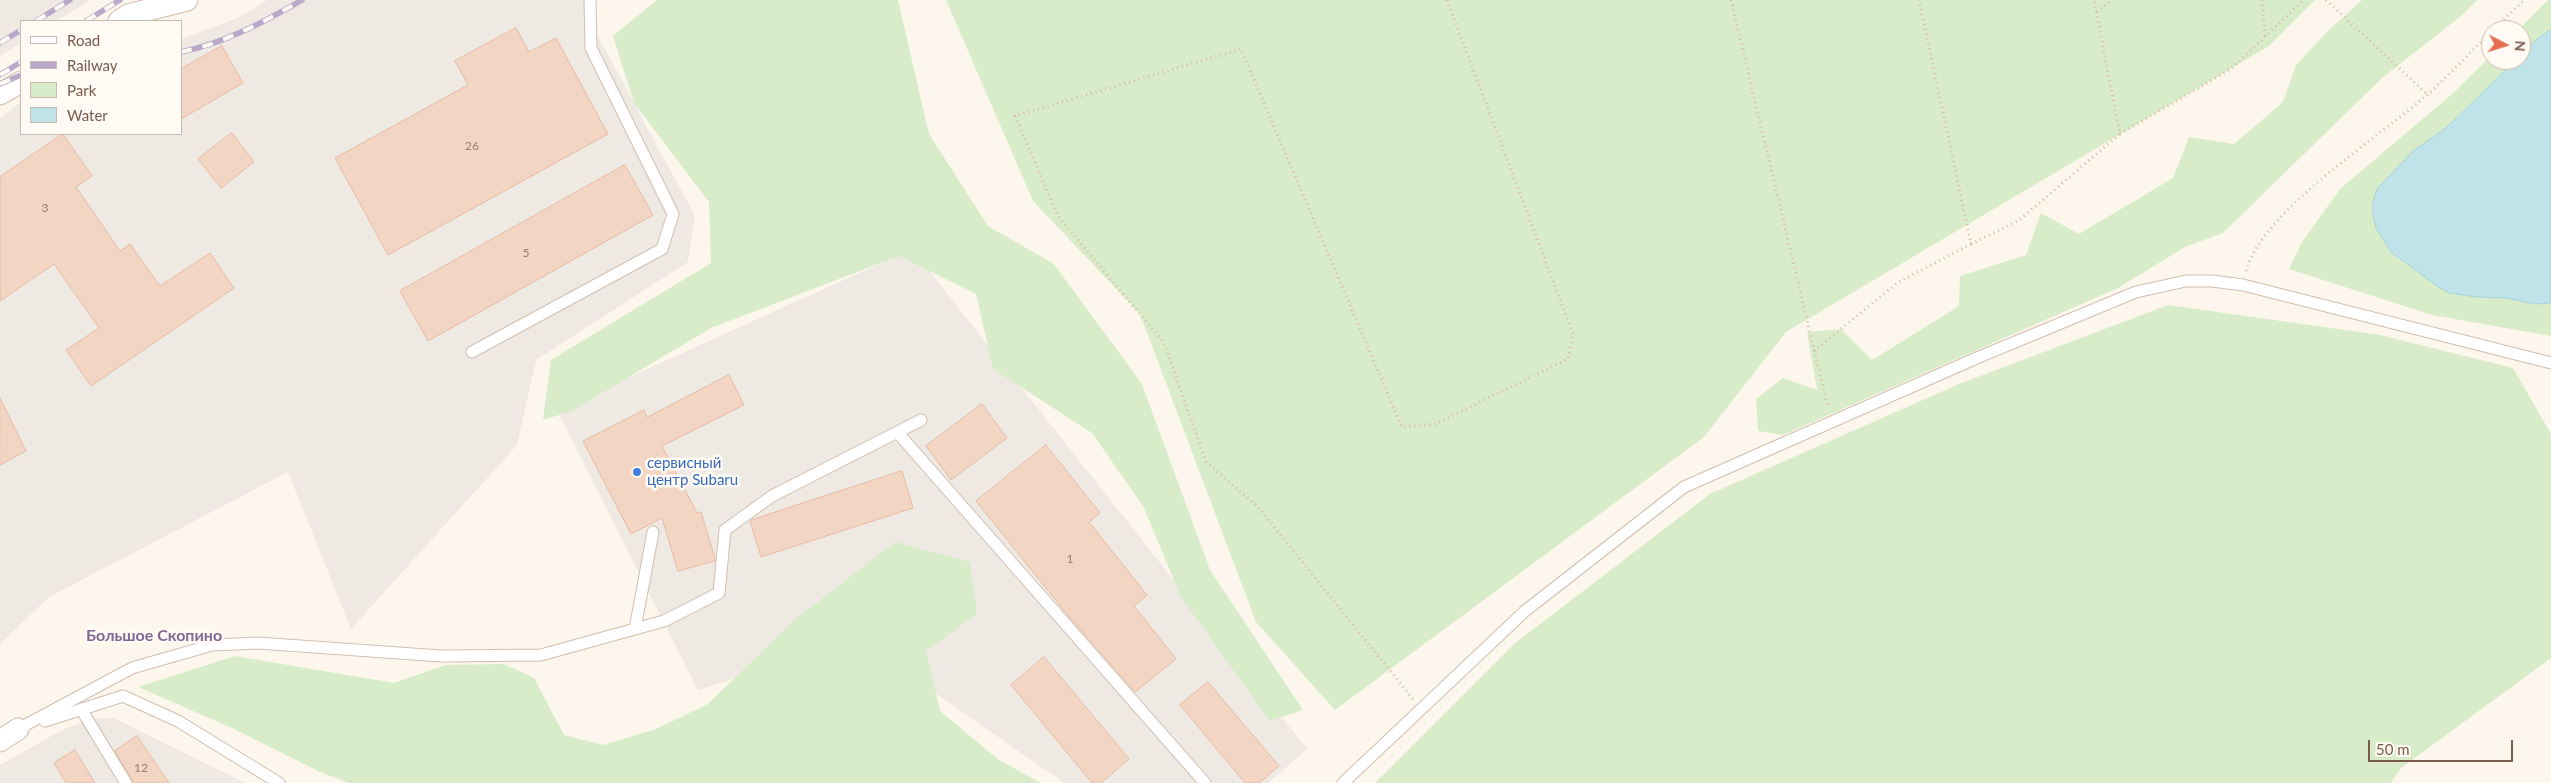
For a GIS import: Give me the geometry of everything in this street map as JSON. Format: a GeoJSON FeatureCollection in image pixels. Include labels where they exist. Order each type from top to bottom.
{"type":"FeatureCollection","features":[{"type":"Feature","properties":{"kind":"street"},"geometry":{"type":"LineString","coordinates":[[120,20],[128,15],[187,0]]}},
{"type":"Feature","properties":{"kind":"street"},"geometry":{"type":"LineString","coordinates":[[0,94],[20,83]]}},
{"type":"Feature","properties":{"kind":"lane"},"geometry":{"type":"LineString","coordinates":[[472,352],[662,249],[673,214],[591,48],[590,0]]}},
{"type":"Feature","properties":{"kind":"lane"},"geometry":{"type":"LineString","coordinates":[[1343,783],[1525,611],[1684,487],[1832,424],[1979,357],[2136,292],[2186,281],[2212,281],[2243,285],[2551,363]]}},
{"type":"Feature","properties":{"kind":"lane"},"geometry":{"type":"LineString","coordinates":[[9,735],[132,668],[212,645],[258,643],[441,656],[541,655],[664,621],[719,593],[725,530],[772,496],[921,420]]}},
{"type":"Feature","properties":{"kind":"lane"},"geometry":{"type":"LineString","coordinates":[[897,432],[1205,783]]}},
{"type":"Feature","properties":{"kind":"lane"},"geometry":{"type":"LineString","coordinates":[[635,629],[653,532]]}},
{"type":"Feature","properties":{"kind":"lane"},"geometry":{"type":"LineString","coordinates":[[9,735],[123,696],[178,721],[279,783]]}},
{"type":"Feature","properties":{"kind":"lane"},"geometry":{"type":"LineString","coordinates":[[81,710],[126,783]]}},
{"type":"Feature","properties":{"kind":"path"},"geometry":{"type":"LineString","coordinates":[[1421,710],[1258,507],[1206,462],[1164,343],[1058,216],[1014,116],[1241,50],[1402,427],[1435,424],[1568,359],[1573,334],[1447,0]]}},
{"type":"Feature","properties":{"kind":"path"},"geometry":{"type":"LineString","coordinates":[[1731,0],[1832,424]]}},
{"type":"Feature","properties":{"kind":"path"},"geometry":{"type":"LineString","coordinates":[[1919,0],[1971,244]]}},
{"type":"Feature","properties":{"kind":"path"},"geometry":{"type":"LineString","coordinates":[[2094,0],[2120,134]]}},
{"type":"Feature","properties":{"kind":"path"},"geometry":{"type":"LineString","coordinates":[[2097,12],[2112,0]]}},
{"type":"Feature","properties":{"kind":"path"},"geometry":{"type":"LineString","coordinates":[[2262,0],[2265,36]]}},
{"type":"Feature","properties":{"kind":"path"},"geometry":{"type":"LineString","coordinates":[[1814,351],[1897,283],[2018,221],[2120,134],[2231,69],[2304,0]]}},
{"type":"Feature","properties":{"kind":"path"},"geometry":{"type":"LineString","coordinates":[[2326,0],[2428,95]]}},
{"type":"Feature","properties":{"kind":"path"},"geometry":{"type":"LineString","coordinates":[[2503,20],[2524,0]]}},
{"type":"Feature","properties":{"kind":"path"},"geometry":{"type":"LineString","coordinates":[[2243,285],[2255,250],[2294,205],[2428,95],[2481,42]]}},
{"type":"Feature","properties":{"kind":"shaded area"},"geometry":{"type":"Polygon","coordinates":[[[0,0],[91,0],[58,20],[20,20],[20,44],[0,56],[0,0]]]}},
{"type":"Feature","properties":{"kind":"shaded area"},"geometry":{"type":"Polygon","coordinates":[[[267,0],[585,0],[586,14],[695,216],[688,262],[536,360],[517,445],[351,629],[288,472],[49,597],[0,644],[0,118],[20,103],[20,135],[182,135],[182,39],[240,17],[267,0]]]}},
{"type":"Feature","properties":{"kind":"shaded area"},"geometry":{"type":"Polygon","coordinates":[[[912,249],[1307,749],[1268,783],[1064,783],[858,639],[698,690],[557,410],[912,249]]]}},
{"type":"Feature","properties":{"kind":"shaded area"},"geometry":{"type":"Polygon","coordinates":[[[114,718],[245,783],[0,783],[0,765],[62,730],[93,719],[114,718]]]}},
{"type":"Feature","properties":{"kind":"green space"},"geometry":{"type":"Polygon","coordinates":[[[657,0],[898,0],[929,134],[988,226],[1054,264],[1142,384],[1210,570],[1303,710],[1270,721],[1181,597],[1143,506],[1092,433],[993,369],[976,294],[899,256],[711,328],[572,411],[543,420],[551,360],[711,263],[709,202],[634,103],[613,36],[657,0]]]}},
{"type":"Feature","properties":{"kind":"green space"},"geometry":{"type":"Polygon","coordinates":[[[946,0],[2315,0],[2269,46],[1786,332],[1704,437],[1335,710],[1256,622],[1140,314],[1033,201],[946,0]]]}},
{"type":"Feature","properties":{"kind":"green space"},"geometry":{"type":"Polygon","coordinates":[[[2362,0],[2477,0],[2461,16],[2382,78],[2223,233],[2185,247],[2118,288],[1783,435],[1758,431],[1756,399],[1783,378],[1817,390],[1807,332],[1841,329],[1872,360],[1959,306],[1960,276],[2026,255],[2041,213],[2079,234],[2173,178],[2189,137],[2234,144],[2283,102],[2296,65],[2328,31],[2362,0]]]}},
{"type":"Feature","properties":{"kind":"green space"},"geometry":{"type":"Polygon","coordinates":[[[2548,0],[2551,0],[2551,30],[2531,45],[2531,20],[2528,20],[2548,0]]]}},
{"type":"Feature","properties":{"kind":"green space"},"geometry":{"type":"Polygon","coordinates":[[[2481,66],[2481,70],[2506,70],[2446,128],[2435,135],[2391,252],[2437,286],[2477,297],[2507,298],[2535,304],[2551,303],[2551,336],[2432,315],[2289,269],[2302,242],[2340,189],[2451,95],[2481,66]]]}},
{"type":"Feature","properties":{"kind":"green space"},"geometry":{"type":"Polygon","coordinates":[[[2168,305],[2380,335],[2513,368],[2551,434],[2551,658],[2401,768],[2391,783],[1375,783],[1514,644],[1710,494],[1959,384],[2168,305]]]}},
{"type":"Feature","properties":{"kind":"green space"},"geometry":{"type":"Polygon","coordinates":[[[895,542],[970,562],[977,614],[926,651],[940,711],[999,760],[1041,783],[349,783],[320,772],[232,728],[138,687],[235,656],[394,683],[446,665],[504,664],[534,678],[564,735],[603,745],[656,729],[708,704],[792,622],[895,542]]]}},
{"type":"Feature","properties":{"kind":"water"},"geometry":{"type":"Polygon","coordinates":[[[2551,30],[2551,303],[2535,304],[2507,298],[2477,297],[2449,293],[2391,252],[2376,228],[2373,215],[2373,202],[2377,189],[2413,151],[2446,128],[2506,70],[2531,70],[2531,45],[2551,30]]]}},
{"type":"Feature","properties":{"kind":"building"},"geometry":{"type":"Polygon","coordinates":[[[516,28],[529,52],[556,38],[608,134],[388,255],[335,158],[468,85],[455,61],[516,28]]]}},
{"type":"Feature","properties":{"kind":"building"},"geometry":{"type":"Polygon","coordinates":[[[222,46],[243,83],[182,118],[182,68],[222,46]]]}},
{"type":"Feature","properties":{"kind":"building"},"geometry":{"type":"Polygon","coordinates":[[[232,133],[254,162],[221,188],[198,159],[232,133]]]}},
{"type":"Feature","properties":{"kind":"building"},"geometry":{"type":"Polygon","coordinates":[[[64,135],[92,176],[76,187],[120,251],[130,244],[160,286],[210,253],[234,288],[91,386],[66,350],[99,328],[54,264],[0,301],[0,177],[64,135]]]}},
{"type":"Feature","properties":{"kind":"building"},"geometry":{"type":"Polygon","coordinates":[[[625,165],[653,215],[428,341],[400,291],[625,165]]]}},
{"type":"Feature","properties":{"kind":"building"},"geometry":{"type":"Polygon","coordinates":[[[729,375],[744,405],[662,446],[697,513],[701,512],[715,558],[715,561],[678,571],[662,518],[631,534],[583,441],[644,410],[647,417],[729,375]]]}},
{"type":"Feature","properties":{"kind":"building"},"geometry":{"type":"Polygon","coordinates":[[[0,398],[26,451],[0,465],[0,398]]]}},
{"type":"Feature","properties":{"kind":"building"},"geometry":{"type":"Polygon","coordinates":[[[982,404],[1007,438],[951,480],[926,446],[982,404]]]}},
{"type":"Feature","properties":{"kind":"building"},"geometry":{"type":"Polygon","coordinates":[[[1046,445],[1100,513],[1089,522],[1147,595],[1134,606],[1176,659],[1135,692],[1066,613],[976,501],[1046,445]]]}},
{"type":"Feature","properties":{"kind":"building"},"geometry":{"type":"Polygon","coordinates":[[[902,471],[913,508],[761,557],[750,521],[902,471]]]}},
{"type":"Feature","properties":{"kind":"building"},"geometry":{"type":"Polygon","coordinates":[[[1044,657],[1129,759],[1101,783],[1092,783],[1011,685],[1044,657]]]}},
{"type":"Feature","properties":{"kind":"building"},"geometry":{"type":"Polygon","coordinates":[[[1208,682],[1279,766],[1259,783],[1245,783],[1180,705],[1208,682]]]}},
{"type":"Feature","properties":{"kind":"building"},"geometry":{"type":"Polygon","coordinates":[[[137,736],[169,783],[135,783],[133,781],[115,751],[137,736]]]}},
{"type":"Feature","properties":{"kind":"building"},"geometry":{"type":"Polygon","coordinates":[[[75,750],[95,783],[66,783],[54,763],[75,750]]]}},
{"type":"Feature","properties":{"kind":"railway"},"geometry":{"type":"LineString","coordinates":[[38,20],[70,0]]}},
{"type":"Feature","properties":{"kind":"railway"},"geometry":{"type":"LineString","coordinates":[[88,20],[120,0]]}},
{"type":"Feature","properties":{"kind":"railway"},"geometry":{"type":"LineString","coordinates":[[182,52],[229,37],[259,24],[302,0]]}},
{"type":"Feature","properties":{"kind":"railway"},"geometry":{"type":"LineString","coordinates":[[0,43],[20,31]]}},
{"type":"Feature","properties":{"kind":"railway"},"geometry":{"type":"LineString","coordinates":[[0,75],[20,63]]}},
{"type":"Feature","properties":{"kind":"railway"},"geometry":{"type":"LineString","coordinates":[[0,84],[20,75]]}},
{"type":"Feature","properties":{"kind":"place","name":"сервисный центр Subaru"},"geometry":{"type":"Point","coordinates":[637,472]}},
{"type":"Feature","properties":{"kind":"district","name":"Большое Скопино"},"geometry":{"type":"Point","coordinates":[154,636]}}]}
